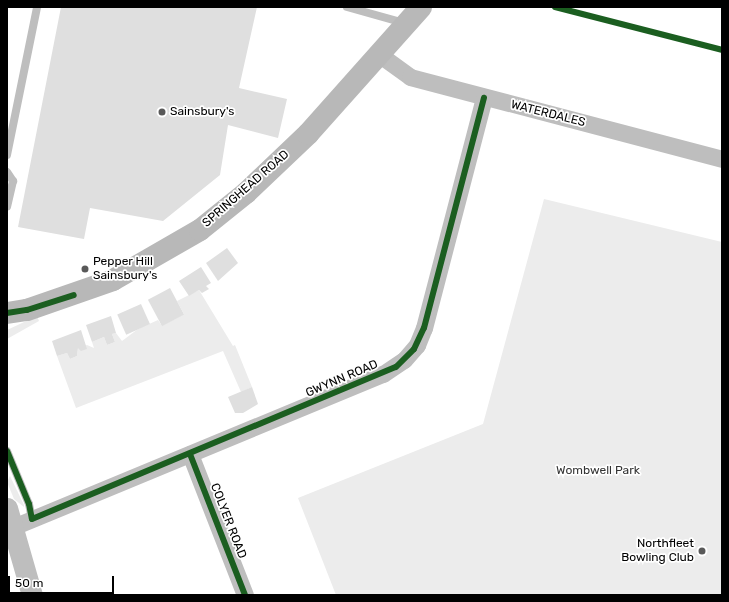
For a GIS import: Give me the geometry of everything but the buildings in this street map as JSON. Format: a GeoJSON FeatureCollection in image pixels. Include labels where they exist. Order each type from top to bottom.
{"type":"FeatureCollection","features":[{"type":"Feature","properties":{"kind":"main road","name":"SPRINGHEAD ROAD"},"geometry":{"type":"LineString","coordinates":[[7,325],[17,311],[113,280],[200,230],[279,162],[380,55],[414,15]]}},
{"type":"Feature","properties":{"kind":"street","name":"WATERDALES"},"geometry":{"type":"LineString","coordinates":[[380,55],[410,77],[484,98],[722,159]]}},
{"type":"Feature","properties":{"kind":"street","name":"GWYNN ROAD"},"geometry":{"type":"LineString","coordinates":[[18,518],[190,454],[383,374],[410,354],[419,341],[427,320],[484,98]]}},
{"type":"Feature","properties":{"kind":"street","name":"COLYER ROAD"},"geometry":{"type":"LineString","coordinates":[[190,454],[245,595]]}},
{"type":"Feature","properties":{"kind":"street"},"geometry":{"type":"LineString","coordinates":[[18,518],[32,595]]}},
{"type":"Feature","properties":{"kind":"lane"},"geometry":{"type":"LineString","coordinates":[[7,155],[37,7]]}},
{"type":"Feature","properties":{"kind":"lane"},"geometry":{"type":"LineString","coordinates":[[348,7],[414,15]]}},
{"type":"Feature","properties":{"kind":"lane"},"geometry":{"type":"LineString","coordinates":[[7,172],[13,181],[7,206]]}},
{"type":"Feature","properties":{"kind":"lane"},"geometry":{"type":"LineString","coordinates":[[7,451],[29,504],[18,518]]}},
{"type":"Feature","properties":{"kind":"green space","name":"Wombwell Park"},"geometry":{"type":"Polygon","coordinates":[[[544,199],[722,242],[722,595],[336,595],[298,498],[483,424],[544,199]]]}},
{"type":"Feature","properties":{"kind":"green space"},"geometry":{"type":"Polygon","coordinates":[[[199,290],[233,346],[235,345],[252,387],[241,392],[223,351],[76,408],[57,356],[67,353],[70,359],[77,356],[78,348],[87,345],[94,348],[92,342],[104,337],[107,345],[115,342],[112,334],[116,333],[122,341],[138,329],[158,320],[162,326],[184,314],[177,301],[199,290]]]}},
{"type":"Feature","properties":{"kind":"green space"},"geometry":{"type":"Polygon","coordinates":[[[37,316],[39,321],[7,339],[7,330],[37,316]]]}},
{"type":"Feature","properties":{"kind":"green space"},"geometry":{"type":"Polygon","coordinates":[[[10,476],[24,507],[14,499],[7,482],[10,476]]]}},
{"type":"Feature","properties":{"kind":"cycle path"},"geometry":{"type":"LineString","coordinates":[[555,7],[722,50]]}},
{"type":"Feature","properties":{"kind":"cycle path"},"geometry":{"type":"LineString","coordinates":[[7,451],[29,504],[32,519],[396,367],[414,349],[424,328],[484,98]]}},
{"type":"Feature","properties":{"kind":"cycle path"},"geometry":{"type":"LineString","coordinates":[[7,313],[27,310],[74,295]]}},
{"type":"Feature","properties":{"kind":"cycle path"},"geometry":{"type":"LineString","coordinates":[[190,454],[245,595]]}},
{"type":"Feature","properties":{"kind":"place","name":"Sainsbury's"},"geometry":{"type":"Point","coordinates":[162,112]}},
{"type":"Feature","properties":{"kind":"place","name":"Pepper Hill Sainsbury's"},"geometry":{"type":"Point","coordinates":[85,269]}},
{"type":"Feature","properties":{"kind":"place","name":"Northfleet Bowling Club"},"geometry":{"type":"Point","coordinates":[702,551]}}]}
